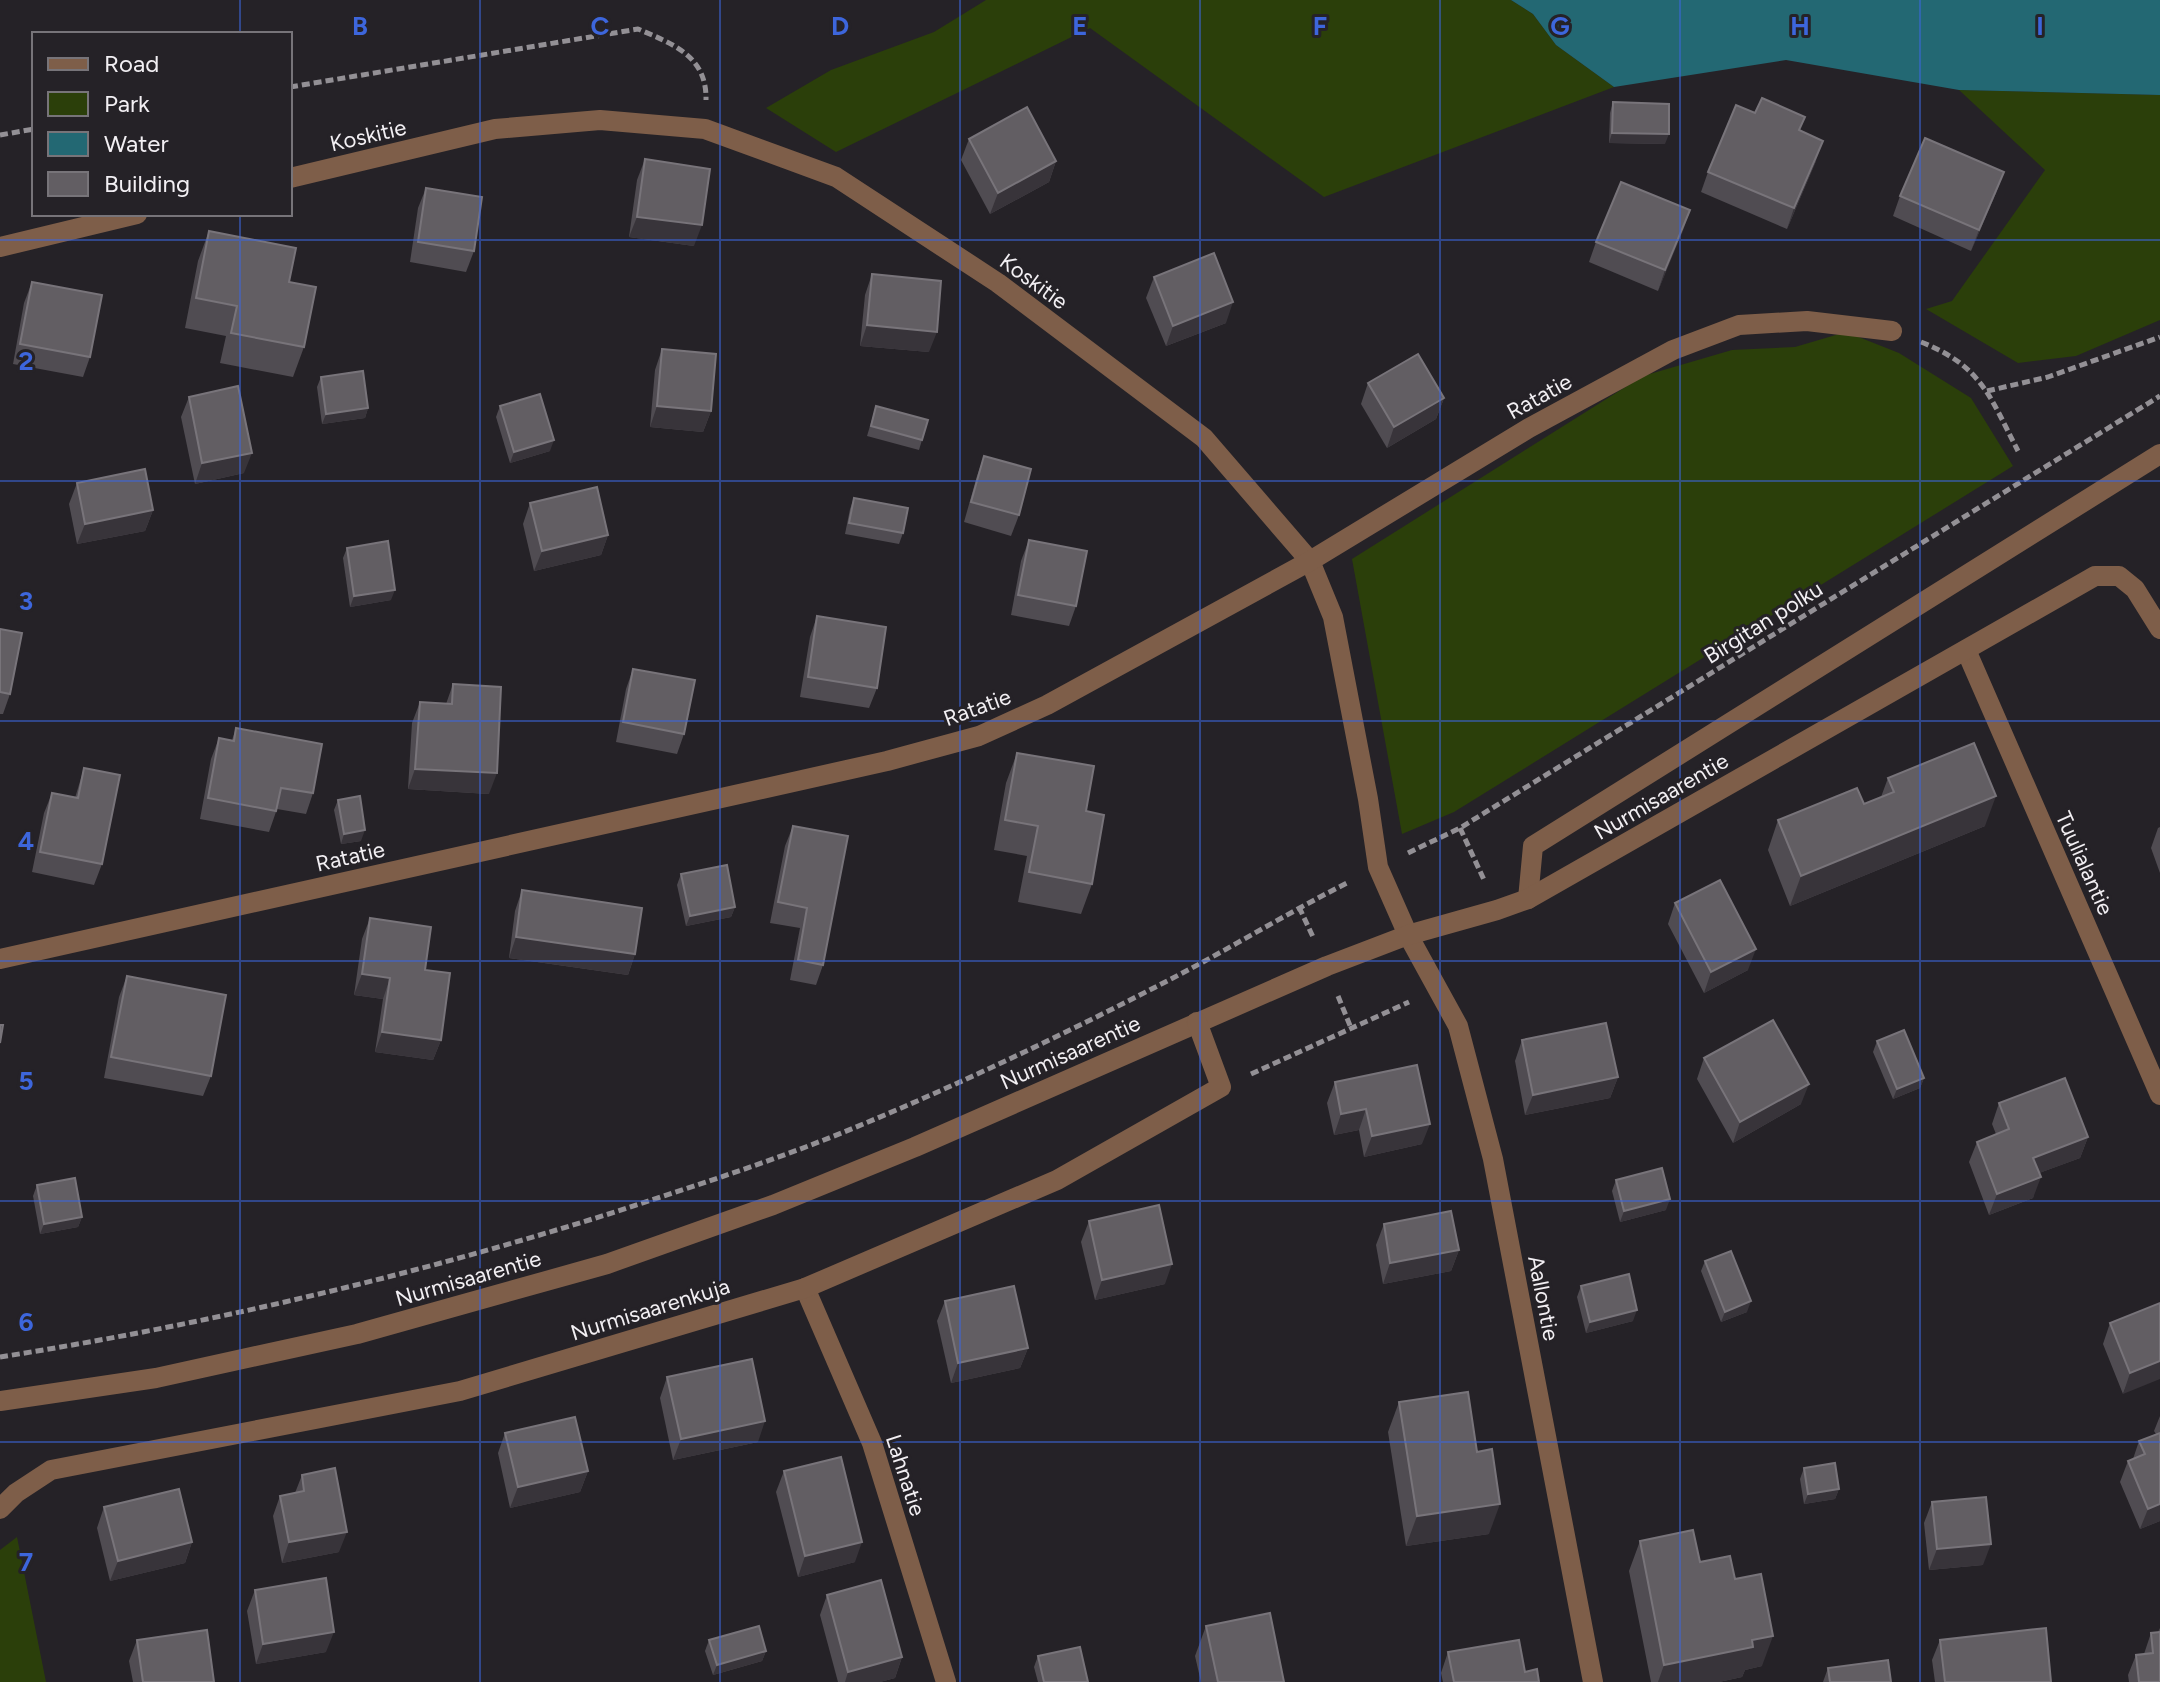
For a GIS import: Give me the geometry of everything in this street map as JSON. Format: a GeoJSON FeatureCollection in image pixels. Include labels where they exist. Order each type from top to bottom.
{"type":"FeatureCollection","features":[{"type":"Feature","properties":{"kind":"street","name":"Koskitie"},"geometry":{"type":"LineString","coordinates":[[292,178],[495,129],[600,120],[705,129],[836,177],[998,283],[1204,438],[1310,561],[1333,617],[1378,867],[1408,935]]}},
{"type":"Feature","properties":{"kind":"street"},"geometry":{"type":"LineString","coordinates":[[0,247],[129,216]]}},
{"type":"Feature","properties":{"kind":"street","name":"Ratatie"},"geometry":{"type":"LineString","coordinates":[[0,959],[887,761],[979,736],[1087,684],[1310,561],[1529,428],[1673,350],[1739,325],[1807,321],[1892,331]]}},
{"type":"Feature","properties":{"kind":"street"},"geometry":{"type":"LineString","coordinates":[[1528,899],[1533,846],[2160,454]]}},
{"type":"Feature","properties":{"kind":"street","name":"Nurmisaarentie"},"geometry":{"type":"LineString","coordinates":[[0,1401],[156,1378],[357,1334],[607,1264],[802,1194],[1327,966],[1408,935],[1528,899],[2095,576],[2119,576],[2135,589],[2160,629]]}},
{"type":"Feature","properties":{"kind":"street","name":"Tuulialantie"},"geometry":{"type":"LineString","coordinates":[[1966,650],[2160,1095]]}},
{"type":"Feature","properties":{"kind":"street","name":"Aallontie"},"geometry":{"type":"LineString","coordinates":[[1408,935],[1458,1026],[1493,1159],[1593,1682]]}},
{"type":"Feature","properties":{"kind":"street"},"geometry":{"type":"LineString","coordinates":[[1197,1022],[1221,1087]]}},
{"type":"Feature","properties":{"kind":"street","name":"Nurmisaarenkuja"},"geometry":{"type":"LineString","coordinates":[[0,1509],[16,1493],[51,1470],[460,1391],[805,1288],[1057,1180],[1221,1087]]}},
{"type":"Feature","properties":{"kind":"street","name":"Lahnatie"},"geometry":{"type":"LineString","coordinates":[[805,1288],[872,1443],[946,1682]]}},
{"type":"Feature","properties":{"kind":"path"},"geometry":{"type":"LineString","coordinates":[[292,87],[638,29],[684,49],[706,81],[705,129]]}},
{"type":"Feature","properties":{"kind":"path"},"geometry":{"type":"LineString","coordinates":[[0,135],[32,129]]}},
{"type":"Feature","properties":{"kind":"path"},"geometry":{"type":"LineString","coordinates":[[1892,331],[1942,350],[1970,369],[1987,391],[2018,451]]}},
{"type":"Feature","properties":{"kind":"path"},"geometry":{"type":"LineString","coordinates":[[1987,391],[2048,377],[2160,337]]}},
{"type":"Feature","properties":{"kind":"path","name":"Birgitan polku"},"geometry":{"type":"LineString","coordinates":[[0,1357],[123,1338],[340,1291],[517,1243],[689,1188],[843,1132],[974,1074],[1173,978],[1299,907],[1460,828],[2160,396]]}},
{"type":"Feature","properties":{"kind":"path"},"geometry":{"type":"LineString","coordinates":[[1460,828],[1497,910]]}},
{"type":"Feature","properties":{"kind":"path"},"geometry":{"type":"LineString","coordinates":[[1221,1087],[1437,990]]}},
{"type":"Feature","properties":{"kind":"green space"},"geometry":{"type":"Polygon","coordinates":[[[986,0],[1511,0],[1533,14],[1556,45],[1614,87],[1324,197],[1090,28],[836,152],[766,108],[831,70],[934,32],[986,0]]]}},
{"type":"Feature","properties":{"kind":"green space"},"geometry":{"type":"Polygon","coordinates":[[[1959,90],[2160,95],[2160,320],[2076,356],[2018,363],[1926,309],[1952,301],[2045,170],[1959,90]]]}},
{"type":"Feature","properties":{"kind":"green space"},"geometry":{"type":"Polygon","coordinates":[[[1846,332],[1899,353],[1971,398],[2013,466],[1454,812],[1402,834],[1352,559],[1643,376],[1732,350],[1795,347],[1846,332]]]}},
{"type":"Feature","properties":{"kind":"green space"},"geometry":{"type":"Polygon","coordinates":[[[17,1537],[46,1682],[0,1682],[0,1550],[17,1537]]]}},
{"type":"Feature","properties":{"kind":"water"},"geometry":{"type":"Polygon","coordinates":[[[1511,0],[2160,0],[2160,95],[1959,90],[1786,60],[1614,87],[1556,45],[1533,14],[1511,0]]]}},
{"type":"Feature","properties":{"kind":"building"},"geometry":{"type":"Polygon","coordinates":[[[1762,98],[1805,117],[1799,130],[1823,141],[1794,208],[1708,172],[1736,105],[1755,113],[1762,98]]]}},
{"type":"Feature","properties":{"kind":"building"},"geometry":{"type":"Polygon","coordinates":[[[1613,102],[1669,104],[1669,134],[1612,133],[1613,102]]]}},
{"type":"Feature","properties":{"kind":"building"},"geometry":{"type":"Polygon","coordinates":[[[1027,107],[1056,161],[998,193],[969,139],[1027,107]]]}},
{"type":"Feature","properties":{"kind":"building"},"geometry":{"type":"Polygon","coordinates":[[[1925,138],[2004,172],[1979,230],[1900,196],[1925,138]]]}},
{"type":"Feature","properties":{"kind":"building"},"geometry":{"type":"Polygon","coordinates":[[[645,159],[710,169],[702,225],[637,217],[645,159]]]}},
{"type":"Feature","properties":{"kind":"building"},"geometry":{"type":"Polygon","coordinates":[[[1621,182],[1690,210],[1665,270],[1596,242],[1621,182]]]}},
{"type":"Feature","properties":{"kind":"building"},"geometry":{"type":"Polygon","coordinates":[[[426,188],[482,197],[474,251],[418,242],[426,188]]]}},
{"type":"Feature","properties":{"kind":"building"},"geometry":{"type":"Polygon","coordinates":[[[209,231],[296,248],[289,282],[316,287],[304,347],[231,333],[237,306],[196,298],[209,231]]]}},
{"type":"Feature","properties":{"kind":"building"},"geometry":{"type":"Polygon","coordinates":[[[1214,253],[1233,302],[1173,326],[1154,277],[1214,253]]]}},
{"type":"Feature","properties":{"kind":"building"},"geometry":{"type":"Polygon","coordinates":[[[872,274],[941,281],[937,332],[867,325],[872,274]]]}},
{"type":"Feature","properties":{"kind":"building"},"geometry":{"type":"Polygon","coordinates":[[[32,282],[102,295],[90,357],[20,344],[32,282]]]}},
{"type":"Feature","properties":{"kind":"building"},"geometry":{"type":"Polygon","coordinates":[[[662,349],[716,354],[711,411],[657,406],[662,349]]]}},
{"type":"Feature","properties":{"kind":"building"},"geometry":{"type":"Polygon","coordinates":[[[1418,354],[1444,398],[1394,427],[1368,383],[1418,354]]]}},
{"type":"Feature","properties":{"kind":"building"},"geometry":{"type":"Polygon","coordinates":[[[363,371],[368,408],[326,414],[321,377],[363,371]]]}},
{"type":"Feature","properties":{"kind":"building"},"geometry":{"type":"Polygon","coordinates":[[[238,386],[252,453],[202,463],[189,397],[238,386]]]}},
{"type":"Feature","properties":{"kind":"building"},"geometry":{"type":"Polygon","coordinates":[[[540,394],[554,440],[514,452],[500,406],[540,394]]]}},
{"type":"Feature","properties":{"kind":"building"},"geometry":{"type":"Polygon","coordinates":[[[876,406],[928,420],[922,440],[871,426],[876,406]]]}},
{"type":"Feature","properties":{"kind":"building"},"geometry":{"type":"Polygon","coordinates":[[[984,456],[1031,469],[1019,515],[971,502],[984,456]]]}},
{"type":"Feature","properties":{"kind":"building"},"geometry":{"type":"Polygon","coordinates":[[[145,469],[153,510],[85,524],[77,483],[145,469]]]}},
{"type":"Feature","properties":{"kind":"building"},"geometry":{"type":"Polygon","coordinates":[[[597,487],[608,535],[542,551],[530,503],[597,487]]]}},
{"type":"Feature","properties":{"kind":"building"},"geometry":{"type":"Polygon","coordinates":[[[854,498],[908,508],[903,533],[849,523],[854,498]]]}},
{"type":"Feature","properties":{"kind":"building"},"geometry":{"type":"Polygon","coordinates":[[[1029,540],[1087,551],[1076,606],[1018,595],[1029,540]]]}},
{"type":"Feature","properties":{"kind":"building"},"geometry":{"type":"Polygon","coordinates":[[[388,541],[395,590],[354,596],[347,548],[388,541]]]}},
{"type":"Feature","properties":{"kind":"building"},"geometry":{"type":"Polygon","coordinates":[[[817,616],[886,627],[877,688],[808,677],[817,616]]]}},
{"type":"Feature","properties":{"kind":"building"},"geometry":{"type":"Polygon","coordinates":[[[0,629],[22,633],[10,694],[0,692],[0,629]]]}},
{"type":"Feature","properties":{"kind":"building"},"geometry":{"type":"Polygon","coordinates":[[[633,669],[695,680],[684,734],[623,722],[633,669]]]}},
{"type":"Feature","properties":{"kind":"building"},"geometry":{"type":"Polygon","coordinates":[[[453,684],[501,687],[497,773],[415,769],[420,702],[452,704],[453,684]]]}},
{"type":"Feature","properties":{"kind":"building"},"geometry":{"type":"Polygon","coordinates":[[[236,728],[322,744],[313,793],[281,788],[276,811],[208,798],[219,738],[234,741],[236,728]]]}},
{"type":"Feature","properties":{"kind":"building"},"geometry":{"type":"Polygon","coordinates":[[[1974,743],[1996,796],[1801,876],[1778,820],[1857,788],[1864,804],[1894,792],[1888,778],[1974,743]]]}},
{"type":"Feature","properties":{"kind":"building"},"geometry":{"type":"Polygon","coordinates":[[[1017,753],[1094,766],[1086,811],[1104,815],[1092,884],[1029,872],[1038,826],[1005,820],[1017,753]]]}},
{"type":"Feature","properties":{"kind":"building"},"geometry":{"type":"Polygon","coordinates":[[[84,768],[120,775],[102,864],[40,852],[52,793],[78,798],[84,768]]]}},
{"type":"Feature","properties":{"kind":"building"},"geometry":{"type":"Polygon","coordinates":[[[360,796],[365,830],[344,834],[338,800],[360,796]]]}},
{"type":"Feature","properties":{"kind":"building"},"geometry":{"type":"Polygon","coordinates":[[[793,826],[848,836],[823,965],[798,960],[807,908],[778,902],[793,826]]]}},
{"type":"Feature","properties":{"kind":"building"},"geometry":{"type":"Polygon","coordinates":[[[727,865],[735,907],[690,916],[681,874],[727,865]]]}},
{"type":"Feature","properties":{"kind":"building"},"geometry":{"type":"Polygon","coordinates":[[[1720,880],[1756,949],[1711,972],[1675,903],[1720,880]]]}},
{"type":"Feature","properties":{"kind":"building"},"geometry":{"type":"Polygon","coordinates":[[[522,890],[642,908],[635,954],[516,937],[522,890]]]}},
{"type":"Feature","properties":{"kind":"building"},"geometry":{"type":"Polygon","coordinates":[[[370,918],[431,927],[425,970],[450,973],[441,1040],[382,1032],[390,978],[362,974],[370,918]]]}},
{"type":"Feature","properties":{"kind":"building"},"geometry":{"type":"Polygon","coordinates":[[[127,976],[226,995],[211,1076],[111,1057],[127,976]]]}},
{"type":"Feature","properties":{"kind":"building"},"geometry":{"type":"Polygon","coordinates":[[[1773,1020],[1809,1084],[1740,1122],[1704,1058],[1773,1020]]]}},
{"type":"Feature","properties":{"kind":"building"},"geometry":{"type":"Polygon","coordinates":[[[1606,1023],[1618,1077],[1533,1095],[1522,1040],[1606,1023]]]}},
{"type":"Feature","properties":{"kind":"building"},"geometry":{"type":"Polygon","coordinates":[[[1904,1030],[1924,1078],[1897,1089],[1877,1041],[1904,1030]]]}},
{"type":"Feature","properties":{"kind":"building"},"geometry":{"type":"Polygon","coordinates":[[[1417,1065],[1430,1124],[1372,1136],[1366,1109],[1341,1114],[1335,1082],[1417,1065]]]}},
{"type":"Feature","properties":{"kind":"building"},"geometry":{"type":"Polygon","coordinates":[[[2065,1078],[2088,1137],[2033,1158],[2041,1177],[1997,1194],[1977,1142],[2009,1129],[1999,1103],[2065,1078]]]}},
{"type":"Feature","properties":{"kind":"building"},"geometry":{"type":"Polygon","coordinates":[[[1662,1168],[1670,1199],[1624,1211],[1616,1180],[1662,1168]]]}},
{"type":"Feature","properties":{"kind":"building"},"geometry":{"type":"Polygon","coordinates":[[[75,1178],[82,1217],[44,1224],[37,1185],[75,1178]]]}},
{"type":"Feature","properties":{"kind":"building"},"geometry":{"type":"Polygon","coordinates":[[[1159,1205],[1172,1264],[1102,1280],[1089,1221],[1159,1205]]]}},
{"type":"Feature","properties":{"kind":"building"},"geometry":{"type":"Polygon","coordinates":[[[1451,1211],[1459,1250],[1390,1263],[1384,1224],[1451,1211]]]}},
{"type":"Feature","properties":{"kind":"building"},"geometry":{"type":"Polygon","coordinates":[[[1731,1251],[1751,1301],[1725,1312],[1705,1261],[1731,1251]]]}},
{"type":"Feature","properties":{"kind":"building"},"geometry":{"type":"Polygon","coordinates":[[[1629,1274],[1637,1310],[1590,1322],[1581,1286],[1629,1274]]]}},
{"type":"Feature","properties":{"kind":"building"},"geometry":{"type":"Polygon","coordinates":[[[1014,1286],[1028,1348],[958,1363],[945,1301],[1014,1286]]]}},
{"type":"Feature","properties":{"kind":"building"},"geometry":{"type":"Polygon","coordinates":[[[2160,1303],[2160,1361],[2130,1373],[2110,1323],[2160,1303]]]}},
{"type":"Feature","properties":{"kind":"building"},"geometry":{"type":"Polygon","coordinates":[[[752,1359],[765,1421],[681,1439],[667,1377],[752,1359]]]}},
{"type":"Feature","properties":{"kind":"building"},"geometry":{"type":"Polygon","coordinates":[[[1468,1392],[1477,1452],[1492,1449],[1500,1504],[1417,1516],[1399,1402],[1468,1392]]]}},
{"type":"Feature","properties":{"kind":"building"},"geometry":{"type":"Polygon","coordinates":[[[575,1417],[588,1471],[518,1487],[505,1433],[575,1417]]]}},
{"type":"Feature","properties":{"kind":"building"},"geometry":{"type":"Polygon","coordinates":[[[2160,1433],[2160,1504],[2148,1509],[2128,1461],[2145,1454],[2139,1441],[2160,1433]]]}},
{"type":"Feature","properties":{"kind":"building"},"geometry":{"type":"Polygon","coordinates":[[[841,1457],[862,1542],[805,1556],[784,1471],[841,1457]]]}},
{"type":"Feature","properties":{"kind":"building"},"geometry":{"type":"Polygon","coordinates":[[[1835,1463],[1839,1489],[1808,1494],[1804,1468],[1835,1463]]]}},
{"type":"Feature","properties":{"kind":"building"},"geometry":{"type":"Polygon","coordinates":[[[335,1468],[347,1532],[289,1542],[280,1496],[304,1491],[302,1475],[335,1468]]]}},
{"type":"Feature","properties":{"kind":"building"},"geometry":{"type":"Polygon","coordinates":[[[179,1489],[192,1542],[118,1561],[104,1507],[179,1489]]]}},
{"type":"Feature","properties":{"kind":"building"},"geometry":{"type":"Polygon","coordinates":[[[1986,1497],[1991,1544],[1937,1549],[1932,1502],[1986,1497]]]}},
{"type":"Feature","properties":{"kind":"building"},"geometry":{"type":"Polygon","coordinates":[[[1693,1530],[1700,1562],[1730,1556],[1735,1579],[1761,1574],[1773,1636],[1752,1640],[1753,1647],[1664,1665],[1640,1541],[1693,1530]]]}},
{"type":"Feature","properties":{"kind":"building"},"geometry":{"type":"Polygon","coordinates":[[[326,1578],[334,1632],[263,1644],[255,1590],[326,1578]]]}},
{"type":"Feature","properties":{"kind":"building"},"geometry":{"type":"Polygon","coordinates":[[[881,1580],[902,1657],[848,1672],[827,1595],[881,1580]]]}},
{"type":"Feature","properties":{"kind":"building"},"geometry":{"type":"Polygon","coordinates":[[[1270,1613],[1284,1682],[1218,1682],[1206,1626],[1270,1613]]]}},
{"type":"Feature","properties":{"kind":"building"},"geometry":{"type":"Polygon","coordinates":[[[759,1626],[766,1651],[717,1665],[709,1640],[759,1626]]]}},
{"type":"Feature","properties":{"kind":"building"},"geometry":{"type":"Polygon","coordinates":[[[2046,1628],[2051,1682],[1945,1682],[1940,1640],[2046,1628]]]}},
{"type":"Feature","properties":{"kind":"building"},"geometry":{"type":"Polygon","coordinates":[[[207,1630],[214,1682],[143,1682],[137,1640],[207,1630]]]}},
{"type":"Feature","properties":{"kind":"building"},"geometry":{"type":"Polygon","coordinates":[[[2160,1632],[2160,1682],[2139,1682],[2136,1655],[2153,1653],[2151,1633],[2160,1632]]]}},
{"type":"Feature","properties":{"kind":"building"},"geometry":{"type":"Polygon","coordinates":[[[1519,1640],[1525,1672],[1537,1669],[1539,1682],[1454,1682],[1448,1652],[1519,1640]]]}},
{"type":"Feature","properties":{"kind":"building"},"geometry":{"type":"Polygon","coordinates":[[[1080,1647],[1088,1682],[1044,1682],[1038,1656],[1080,1647]]]}},
{"type":"Feature","properties":{"kind":"building"},"geometry":{"type":"Polygon","coordinates":[[[1888,1660],[1891,1682],[1830,1682],[1828,1668],[1888,1660]]]}}]}
